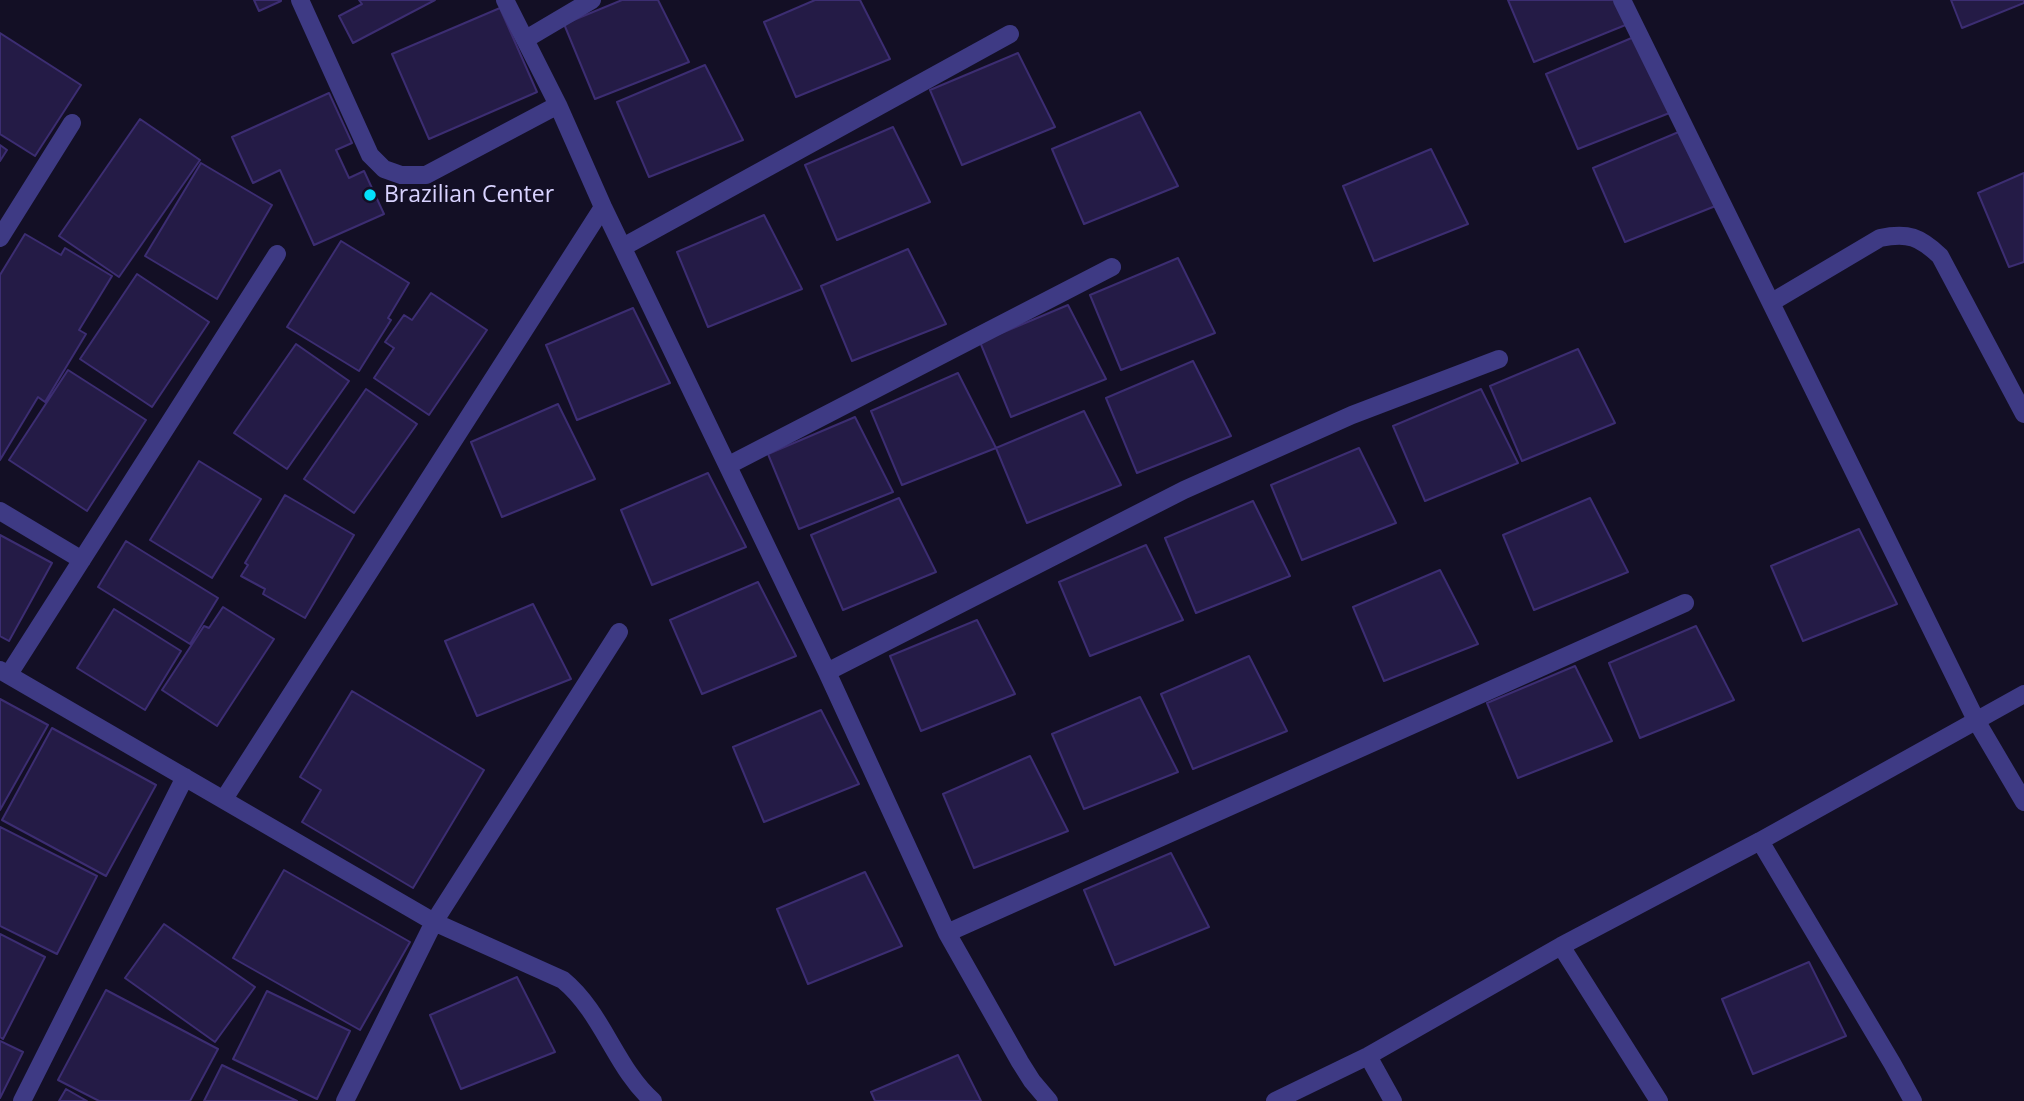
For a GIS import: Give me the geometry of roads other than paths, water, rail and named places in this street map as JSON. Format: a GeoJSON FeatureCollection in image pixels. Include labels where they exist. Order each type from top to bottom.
{"type":"FeatureCollection","features":[{"type":"Feature","properties":{"kind":"street"},"geometry":{"type":"LineString","coordinates":[[300,0],[370,155],[384,169],[401,175],[426,175],[558,105]]}},
{"type":"Feature","properties":{"kind":"street"},"geometry":{"type":"LineString","coordinates":[[505,0],[526,38],[603,207],[729,465],[947,933],[1031,1081],[1049,1101]]}},
{"type":"Feature","properties":{"kind":"street"},"geometry":{"type":"LineString","coordinates":[[526,38],[592,0]]}},
{"type":"Feature","properties":{"kind":"street"},"geometry":{"type":"LineString","coordinates":[[1622,0],[1977,722],[2024,802]]}},
{"type":"Feature","properties":{"kind":"street"},"geometry":{"type":"LineString","coordinates":[[623,247],[1010,34]]}},
{"type":"Feature","properties":{"kind":"street"},"geometry":{"type":"LineString","coordinates":[[0,238],[72,122]]}},
{"type":"Feature","properties":{"kind":"street"},"geometry":{"type":"LineString","coordinates":[[224,799],[603,207]]}},
{"type":"Feature","properties":{"kind":"street"},"geometry":{"type":"LineString","coordinates":[[1772,302],[1880,238],[1897,234],[1927,243],[1940,256],[2024,414]]}},
{"type":"Feature","properties":{"kind":"street"},"geometry":{"type":"LineString","coordinates":[[277,254],[82,561],[5,672],[434,922],[564,980],[590,1008],[651,1100]]}},
{"type":"Feature","properties":{"kind":"street"},"geometry":{"type":"LineString","coordinates":[[729,465],[1112,267]]}},
{"type":"Feature","properties":{"kind":"street"},"geometry":{"type":"LineString","coordinates":[[827,672],[1184,490],[1352,415],[1499,359]]}},
{"type":"Feature","properties":{"kind":"street"},"geometry":{"type":"LineString","coordinates":[[0,511],[82,561]]}},
{"type":"Feature","properties":{"kind":"street"},"geometry":{"type":"LineString","coordinates":[[947,933],[1685,603]]}},
{"type":"Feature","properties":{"kind":"street"},"geometry":{"type":"LineString","coordinates":[[345,1101],[434,922],[619,632]]}},
{"type":"Feature","properties":{"kind":"street"},"geometry":{"type":"LineString","coordinates":[[1275,1101],[1368,1056],[1561,946],[1760,841],[2024,694]]}},
{"type":"Feature","properties":{"kind":"street"},"geometry":{"type":"LineString","coordinates":[[22,1101],[185,777]]}},
{"type":"Feature","properties":{"kind":"street"},"geometry":{"type":"LineString","coordinates":[[1760,841],[1913,1101]]}},
{"type":"Feature","properties":{"kind":"street"},"geometry":{"type":"LineString","coordinates":[[1561,946],[1659,1101]]}},
{"type":"Feature","properties":{"kind":"street"},"geometry":{"type":"LineString","coordinates":[[1368,1056],[1393,1101]]}},
{"type":"Feature","properties":{"kind":"place","name":"Brazilian Center"},"geometry":{"type":"Point","coordinates":[370,195]}}]}
